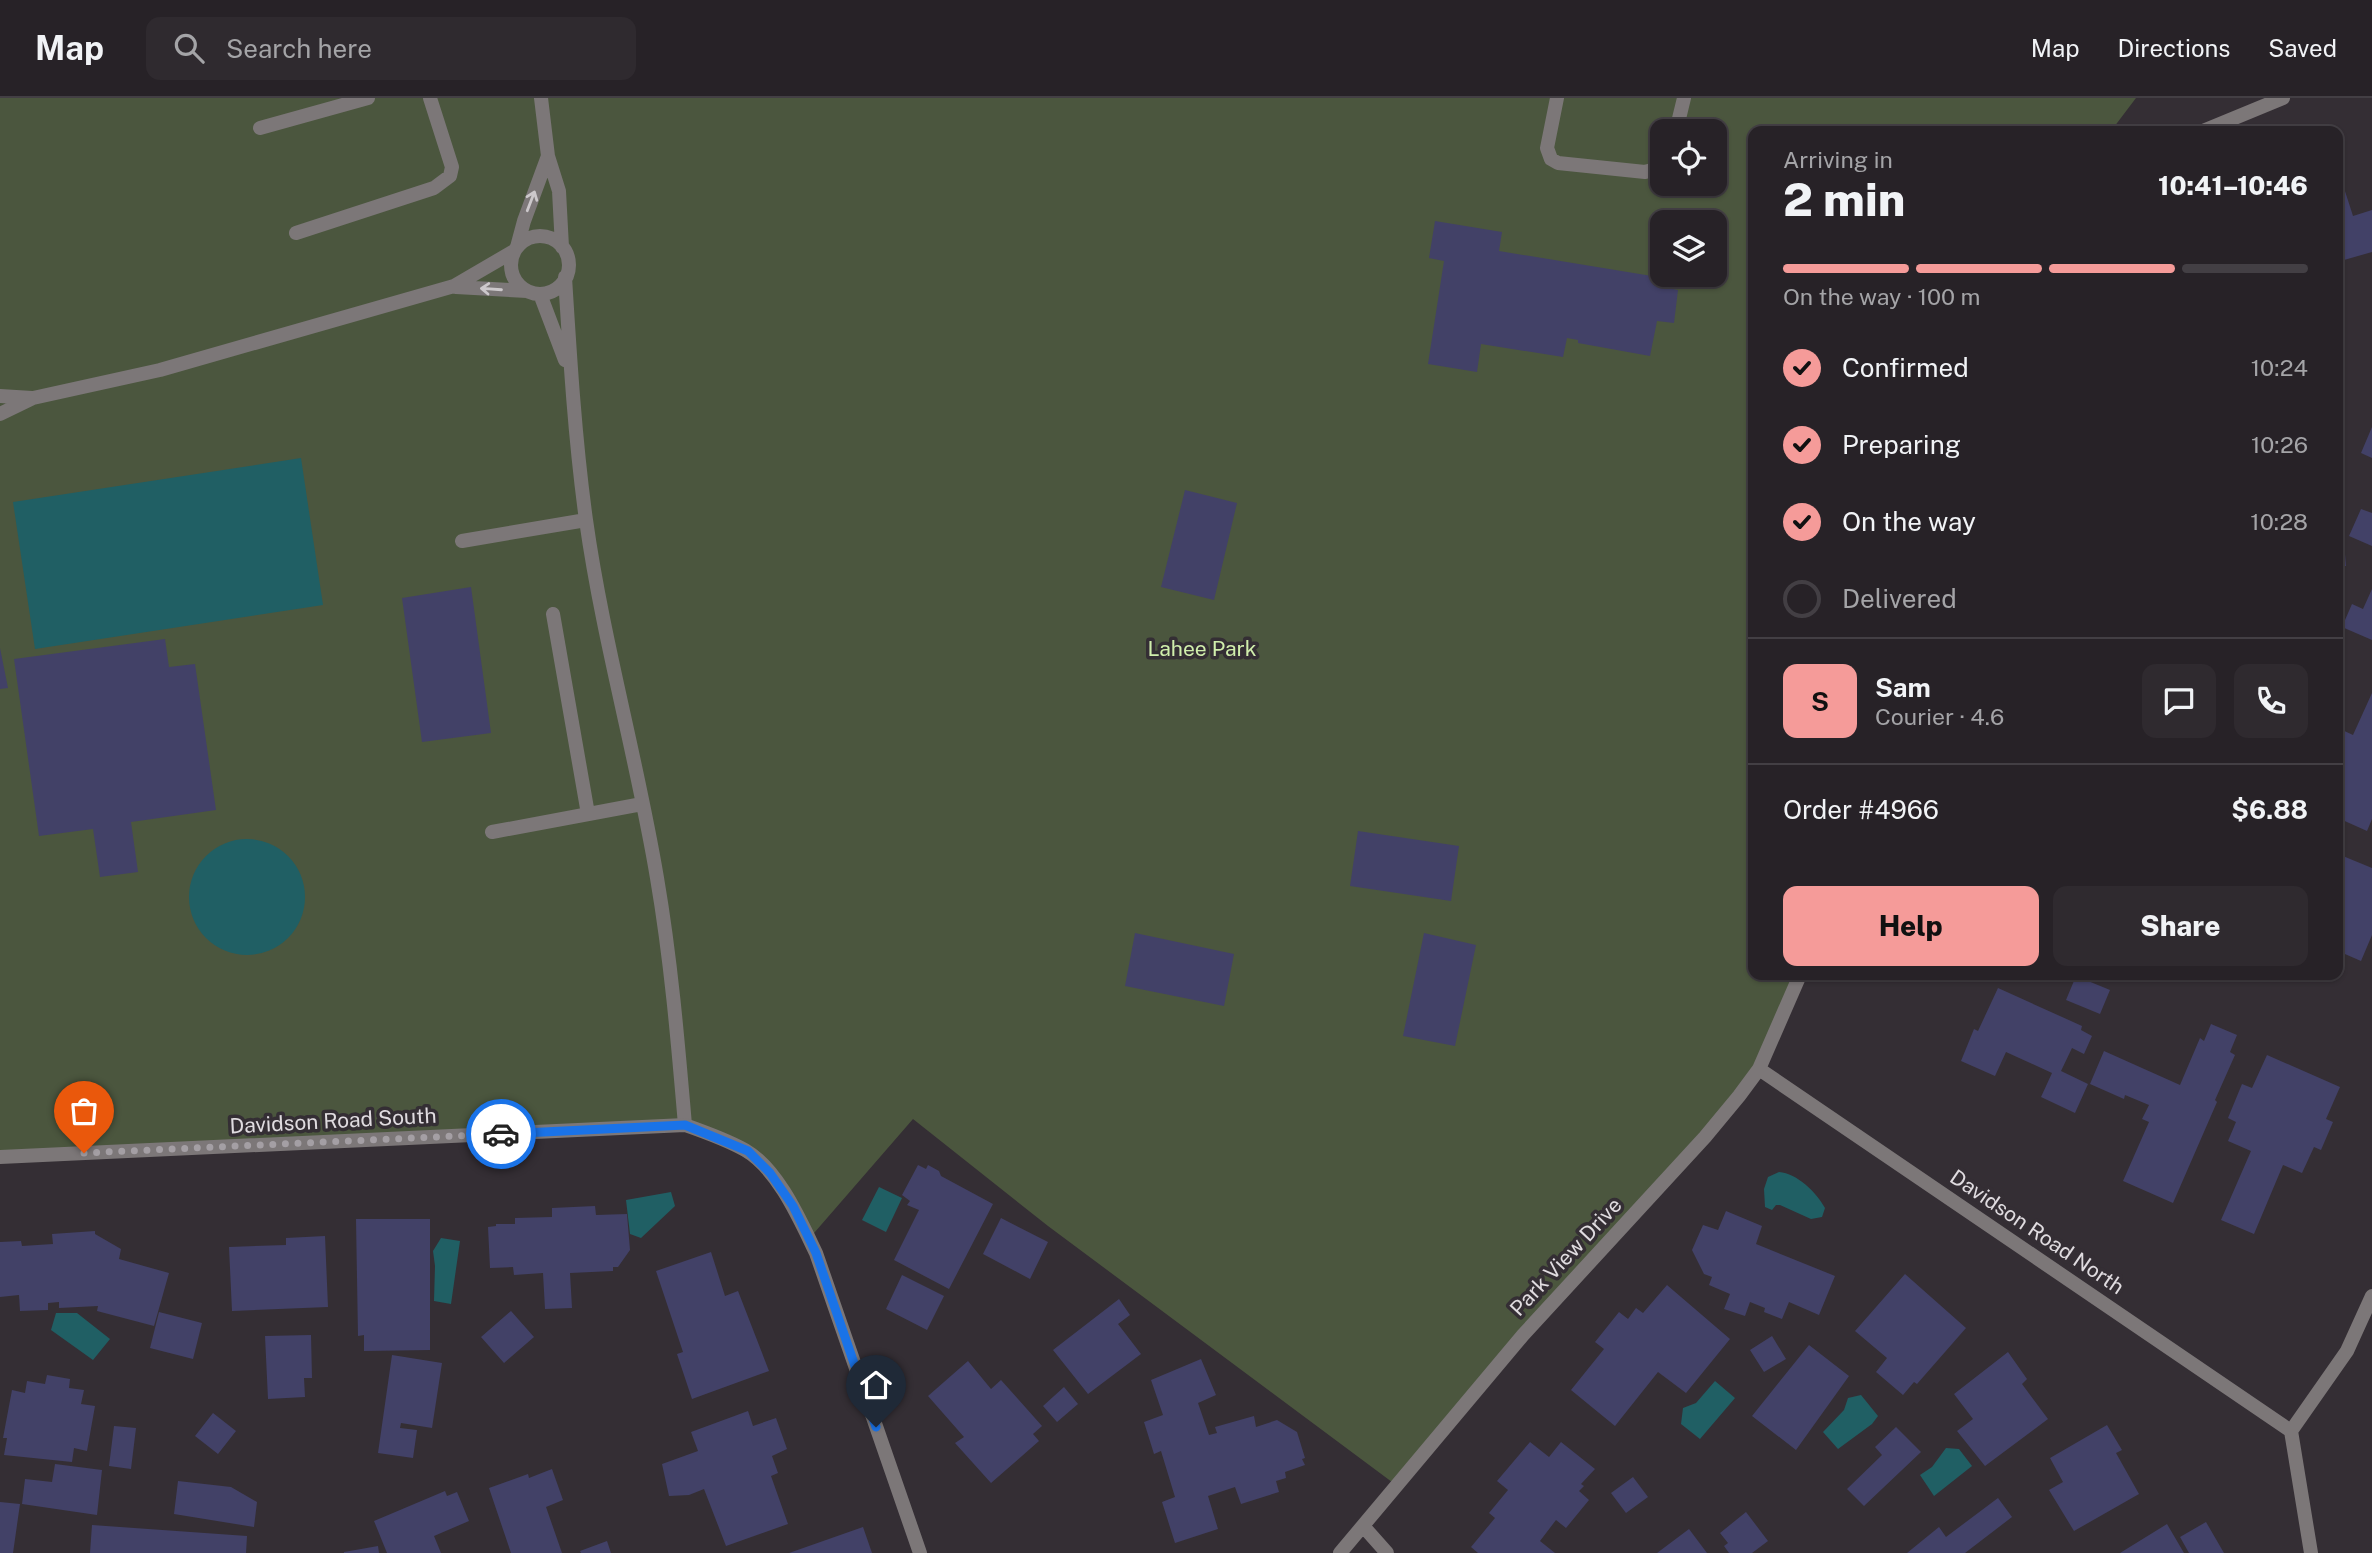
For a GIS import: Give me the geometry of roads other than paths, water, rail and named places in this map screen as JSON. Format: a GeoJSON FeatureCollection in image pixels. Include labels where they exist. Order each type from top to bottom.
{"type":"FeatureCollection","features":[{"type":"Feature","properties":{"kind":"street"},"geometry":{"type":"LineString","coordinates":[[260,128],[368,98]]}},
{"type":"Feature","properties":{"kind":"street"},"geometry":{"type":"LineString","coordinates":[[296,233],[434,188],[450,176],[452,167],[430,98]]}},
{"type":"Feature","properties":{"kind":"street"},"geometry":{"type":"LineString","coordinates":[[541,98],[548,156],[559,191],[562,247]]}},
{"type":"Feature","properties":{"kind":"street"},"geometry":{"type":"LineString","coordinates":[[1557,98],[1547,148],[1551,159],[1558,163],[1650,171]]}},
{"type":"Feature","properties":{"kind":"street"},"geometry":{"type":"LineString","coordinates":[[1679,119],[1684,98]]}},
{"type":"Feature","properties":{"kind":"street"},"geometry":{"type":"LineString","coordinates":[[2215,126],[2283,98]]}},
{"type":"Feature","properties":{"kind":"street"},"geometry":{"type":"LineString","coordinates":[[548,156],[511,258],[511,271],[517,283],[533,293],[571,374]]}},
{"type":"Feature","properties":{"kind":"street"},"geometry":{"type":"LineString","coordinates":[[0,414],[33,398],[160,370],[454,286],[516,249],[527,239],[540,235],[552,239],[562,247],[568,258],[565,278],[571,374],[586,520],[606,635],[657,877],[674,996],[685,1125]]}},
{"type":"Feature","properties":{"kind":"street"},"geometry":{"type":"LineString","coordinates":[[454,286],[533,293],[552,291],[565,278]]}},
{"type":"Feature","properties":{"kind":"street"},"geometry":{"type":"LineString","coordinates":[[0,396],[33,398]]}},
{"type":"Feature","properties":{"kind":"street"},"geometry":{"type":"LineString","coordinates":[[462,541],[586,520]]}},
{"type":"Feature","properties":{"kind":"street"},"geometry":{"type":"LineString","coordinates":[[553,614],[588,814]]}},
{"type":"Feature","properties":{"kind":"street"},"geometry":{"type":"LineString","coordinates":[[492,832],[642,804]]}},
{"type":"Feature","properties":{"kind":"street","name":"Park View Drive"},"geometry":{"type":"LineString","coordinates":[[1340,1553],[1523,1335],[1705,1137],[1759,1069],[1798,980]]}},
{"type":"Feature","properties":{"kind":"street","name":"Davidson Road North"},"geometry":{"type":"LineString","coordinates":[[1759,1069],[2291,1431]]}},
{"type":"Feature","properties":{"kind":"street","name":"Davidson Road South"},"geometry":{"type":"LineString","coordinates":[[0,1157],[685,1125],[748,1151],[770,1173],[793,1206],[816,1253],[920,1553]]}},
{"type":"Feature","properties":{"kind":"street"},"geometry":{"type":"LineString","coordinates":[[2311,1553],[2291,1431],[2347,1351],[2372,1296]]}},
{"type":"Feature","properties":{"kind":"street"},"geometry":{"type":"LineString","coordinates":[[1364,1527],[1387,1553]]}},
{"type":"Feature","properties":{"kind":"water"},"geometry":{"type":"Polygon","coordinates":[[[301,458],[323,605],[35,649],[13,502],[301,458]]]}},
{"type":"Feature","properties":{"kind":"water"},"geometry":{"type":"Polygon","coordinates":[[[247,839],[269,843],[288,856],[301,875],[305,897],[301,919],[288,938],[269,951],[247,955],[225,951],[206,938],[193,919],[189,897],[193,875],[206,856],[225,843],[247,839]]]}},
{"type":"Feature","properties":{"kind":"water"},"geometry":{"type":"Polygon","coordinates":[[[1779,1172],[1793,1176],[1812,1190],[1825,1208],[1822,1217],[1811,1219],[1780,1205],[1776,1205],[1772,1210],[1765,1207],[1764,1189],[1768,1177],[1779,1172]]]}},
{"type":"Feature","properties":{"kind":"water"},"geometry":{"type":"Polygon","coordinates":[[[879,1187],[902,1198],[886,1232],[862,1220],[879,1187]]]}},
{"type":"Feature","properties":{"kind":"water"},"geometry":{"type":"Polygon","coordinates":[[[671,1192],[675,1206],[641,1238],[630,1234],[626,1200],[671,1192]]]}},
{"type":"Feature","properties":{"kind":"water"},"geometry":{"type":"Polygon","coordinates":[[[441,1238],[460,1241],[451,1304],[434,1301],[433,1251],[441,1238]]]}},
{"type":"Feature","properties":{"kind":"water"},"geometry":{"type":"Polygon","coordinates":[[[56,1313],[77,1313],[110,1339],[93,1360],[51,1330],[56,1313]]]}},
{"type":"Feature","properties":{"kind":"water"},"geometry":{"type":"Polygon","coordinates":[[[1715,1381],[1735,1398],[1700,1439],[1681,1424],[1683,1408],[1696,1403],[1715,1381]]]}},
{"type":"Feature","properties":{"kind":"water"},"geometry":{"type":"Polygon","coordinates":[[[1861,1395],[1878,1416],[1872,1424],[1838,1449],[1823,1432],[1844,1410],[1848,1398],[1861,1395]]]}},
{"type":"Feature","properties":{"kind":"water"},"geometry":{"type":"Polygon","coordinates":[[[1946,1448],[1959,1449],[1972,1466],[1934,1496],[1920,1475],[1932,1467],[1946,1448]]]}},
{"type":"Feature","properties":{"kind":"park label","name":"Lahee Park"},"geometry":{"type":"Point","coordinates":[1202,649]}}]}
